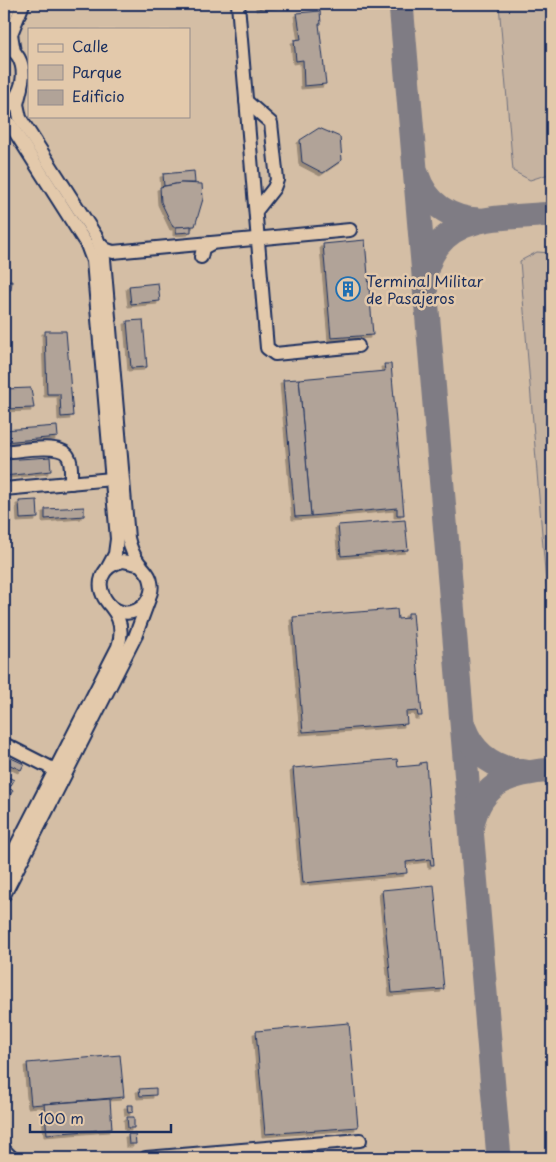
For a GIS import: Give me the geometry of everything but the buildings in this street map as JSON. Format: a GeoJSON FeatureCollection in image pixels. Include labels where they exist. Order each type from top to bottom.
{"type":"FeatureCollection","features":[{"type":"Feature","properties":{"kind":"street"},"geometry":{"type":"LineString","coordinates":[[4,19],[10,4]]}},
{"type":"Feature","properties":{"kind":"street"},"geometry":{"type":"LineString","coordinates":[[23,4],[11,34],[9,48],[22,69],[21,88],[17,104],[20,118],[99,243],[105,249],[113,252],[350,230]]}},
{"type":"Feature","properties":{"kind":"street"},"geometry":{"type":"LineString","coordinates":[[238,5],[246,101],[253,116],[260,195],[256,211],[267,348],[275,354],[358,346]]}},
{"type":"Feature","properties":{"kind":"street"},"geometry":{"type":"LineString","coordinates":[[4,109],[14,101],[21,88]]}},
{"type":"Feature","properties":{"kind":"street"},"geometry":{"type":"LineString","coordinates":[[253,116],[272,125],[277,180],[274,188],[260,195]]}},
{"type":"Feature","properties":{"kind":"street"},"geometry":{"type":"LineString","coordinates":[[4,119],[10,124],[87,245],[100,279],[128,538],[134,556],[151,581],[150,594],[135,637],[4,895]]}},
{"type":"Feature","properties":{"kind":"street"},"geometry":{"type":"LineString","coordinates":[[99,243],[105,266]]}},
{"type":"Feature","properties":{"kind":"street"},"geometry":{"type":"LineString","coordinates":[[4,870],[120,641],[119,622],[111,607],[102,596],[101,589],[103,576],[115,554],[117,544],[100,279],[107,257],[113,252]]}},
{"type":"Feature","properties":{"kind":"street"},"geometry":{"type":"LineString","coordinates":[[4,452],[56,448],[65,452],[69,458],[71,482]]}},
{"type":"Feature","properties":{"kind":"street"},"geometry":{"type":"LineString","coordinates":[[4,488],[112,479]]}},
{"type":"Feature","properties":{"kind":"street"},"geometry":{"type":"LineString","coordinates":[[107,570],[123,561],[140,565]]}},
{"type":"Feature","properties":{"kind":"street"},"geometry":{"type":"LineString","coordinates":[[111,607],[124,612],[137,610],[143,606],[150,594]]}},
{"type":"Feature","properties":{"kind":"street"},"geometry":{"type":"LineString","coordinates":[[4,744],[55,770]]}},
{"type":"Feature","properties":{"kind":"street"},"geometry":{"type":"LineString","coordinates":[[148,1158],[360,1140]]}},
{"type":"Feature","properties":{"kind":"shaded area"},"geometry":{"type":"Polygon","coordinates":[[[4,4],[552,4],[552,1158],[4,1158],[4,4]]]}},
{"type":"Feature","properties":{"kind":"green space"},"geometry":{"type":"Polygon","coordinates":[[[499,4],[552,4],[552,173],[530,180],[513,171],[499,4]]]}},
{"type":"Feature","properties":{"kind":"green space"},"geometry":{"type":"Polygon","coordinates":[[[537,252],[552,253],[552,658],[520,261],[537,252]]]}},
{"type":"Feature","properties":{"kind":"taxiway"},"geometry":{"type":"LineString","coordinates":[[401,4],[499,1158]]}},
{"type":"Feature","properties":{"kind":"taxiway"},"geometry":{"type":"LineString","coordinates":[[417,175],[426,194],[440,208],[458,216],[479,220]]}},
{"type":"Feature","properties":{"kind":"taxiway"},"geometry":{"type":"LineString","coordinates":[[425,275],[432,254],[443,239],[458,229],[475,222],[493,219],[552,214]]}},
{"type":"Feature","properties":{"kind":"taxiway"},"geometry":{"type":"LineString","coordinates":[[464,728],[468,738],[487,759],[505,768],[525,772]]}},
{"type":"Feature","properties":{"kind":"taxiway"},"geometry":{"type":"LineString","coordinates":[[472,825],[476,810],[483,798],[501,782],[524,774],[552,770]]}},
{"type":"Feature","properties":{"kind":"place","name":"Terminal Militar de Pasajeros"},"geometry":{"type":"Point","coordinates":[348,289]}}]}
